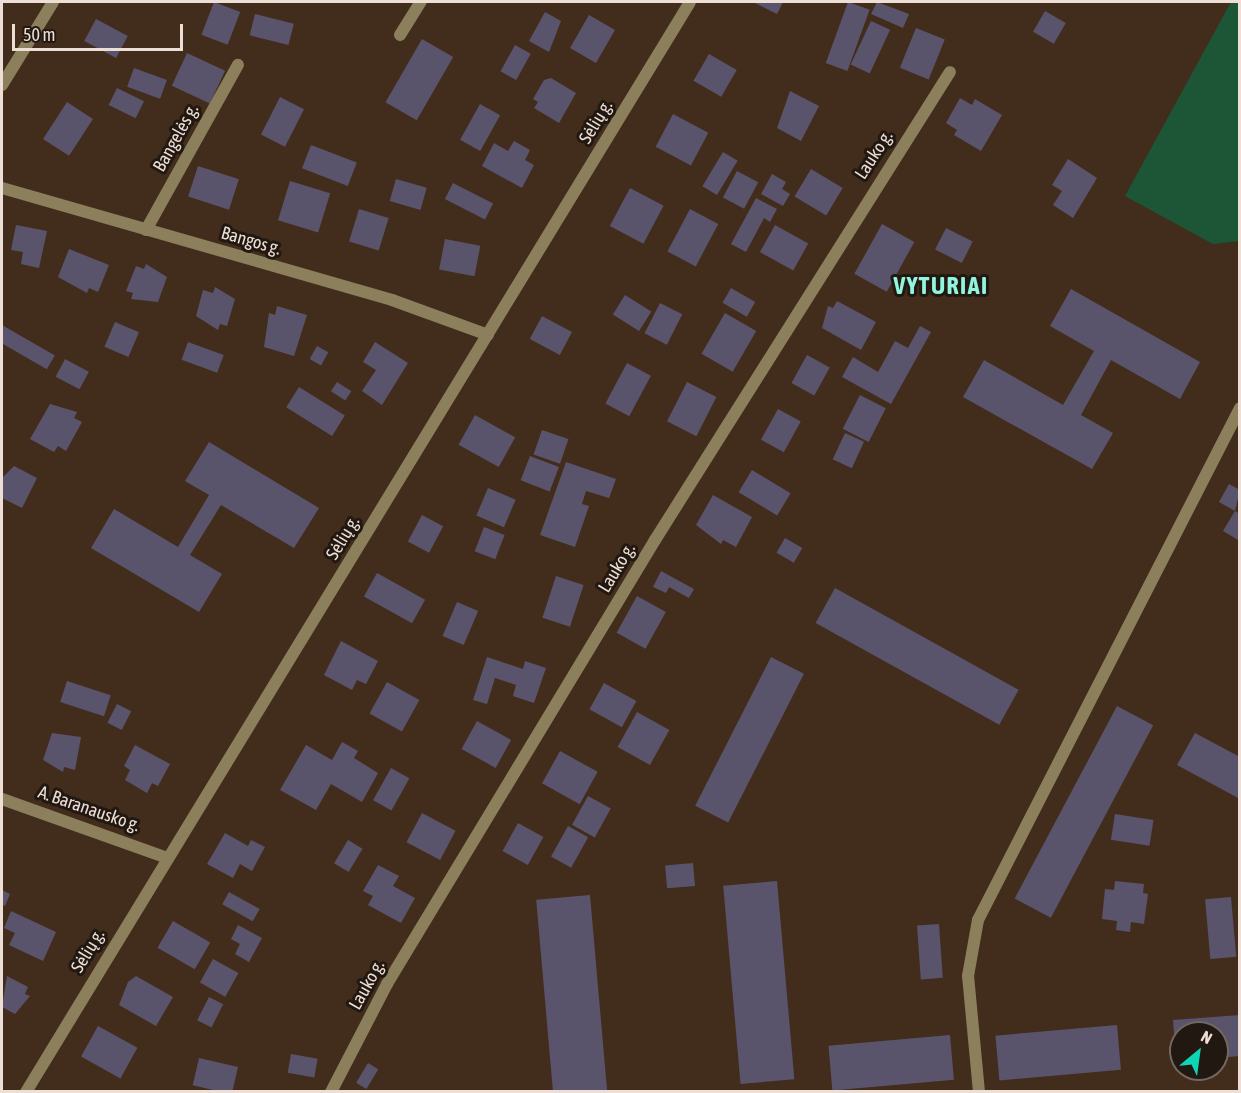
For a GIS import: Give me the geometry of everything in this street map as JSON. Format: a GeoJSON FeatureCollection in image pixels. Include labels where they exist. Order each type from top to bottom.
{"type":"FeatureCollection","features":[{"type":"Feature","properties":{"kind":"street"},"geometry":{"type":"LineString","coordinates":[[2,85],[53,2]]}},
{"type":"Feature","properties":{"kind":"street"},"geometry":{"type":"LineString","coordinates":[[400,35],[421,2]]}},
{"type":"Feature","properties":{"kind":"street","name":"Sėlių g."},"geometry":{"type":"LineString","coordinates":[[26,1092],[165,857],[488,335],[690,2]]}},
{"type":"Feature","properties":{"kind":"street","name":"Bangelės g."},"geometry":{"type":"LineString","coordinates":[[146,230],[238,64]]}},
{"type":"Feature","properties":{"kind":"street","name":"Lauko g."},"geometry":{"type":"LineString","coordinates":[[331,1092],[387,984],[649,551],[950,72]]}},
{"type":"Feature","properties":{"kind":"street","name":"Bangos g."},"geometry":{"type":"LineString","coordinates":[[2,188],[392,300],[488,335]]}},
{"type":"Feature","properties":{"kind":"street"},"geometry":{"type":"LineString","coordinates":[[979,1092],[968,976],[978,920],[1239,408]]}},
{"type":"Feature","properties":{"kind":"street","name":"A. Baranausko g."},"geometry":{"type":"LineString","coordinates":[[2,799],[165,857]]}},
{"type":"Feature","properties":{"kind":"green space"},"geometry":{"type":"Polygon","coordinates":[[[1231,2],[1240,2],[1239,241],[1213,244],[1125,196],[1231,2]]]}},
{"type":"Feature","properties":{"kind":"building"},"geometry":{"type":"Polygon","coordinates":[[[214,2],[240,12],[228,45],[201,35],[214,2]]]}},
{"type":"Feature","properties":{"kind":"building"},"geometry":{"type":"Polygon","coordinates":[[[753,2],[783,2],[777,14],[753,2]]]}},
{"type":"Feature","properties":{"kind":"building"},"geometry":{"type":"Polygon","coordinates":[[[848,2],[870,10],[847,71],[826,63],[848,2]]]}},
{"type":"Feature","properties":{"kind":"building"},"geometry":{"type":"Polygon","coordinates":[[[877,2],[909,14],[903,28],[871,14],[877,2]]]}},
{"type":"Feature","properties":{"kind":"building"},"geometry":{"type":"Polygon","coordinates":[[[1045,11],[1066,23],[1054,44],[1033,32],[1045,11]]]}},
{"type":"Feature","properties":{"kind":"building"},"geometry":{"type":"Polygon","coordinates":[[[545,12],[561,21],[549,52],[529,41],[545,12]]]}},
{"type":"Feature","properties":{"kind":"building"},"geometry":{"type":"Polygon","coordinates":[[[255,14],[294,24],[288,45],[250,35],[255,14]]]}},
{"type":"Feature","properties":{"kind":"building"},"geometry":{"type":"Polygon","coordinates":[[[589,15],[615,30],[596,63],[570,48],[589,15]]]}},
{"type":"Feature","properties":{"kind":"building"},"geometry":{"type":"Polygon","coordinates":[[[96,19],[128,36],[116,58],[84,41],[96,19]]]}},
{"type":"Feature","properties":{"kind":"building"},"geometry":{"type":"Polygon","coordinates":[[[871,21],[890,30],[870,73],[851,65],[871,21]]]}},
{"type":"Feature","properties":{"kind":"building"},"geometry":{"type":"Polygon","coordinates":[[[916,28],[945,40],[929,79],[900,68],[916,28]]]}},
{"type":"Feature","properties":{"kind":"building"},"geometry":{"type":"Polygon","coordinates":[[[422,39],[453,57],[417,120],[386,102],[422,39]]]}},
{"type":"Feature","properties":{"kind":"building"},"geometry":{"type":"Polygon","coordinates":[[[515,45],[531,54],[516,80],[500,71],[515,45]]]}},
{"type":"Feature","properties":{"kind":"building"},"geometry":{"type":"Polygon","coordinates":[[[187,53],[225,71],[210,103],[172,86],[187,53]]]}},
{"type":"Feature","properties":{"kind":"building"},"geometry":{"type":"Polygon","coordinates":[[[709,54],[737,70],[721,97],[694,81],[709,54]]]}},
{"type":"Feature","properties":{"kind":"building"},"geometry":{"type":"Polygon","coordinates":[[[134,68],[167,80],[160,99],[127,87],[134,68]]]}},
{"type":"Feature","properties":{"kind":"building"},"geometry":{"type":"Polygon","coordinates":[[[551,78],[576,93],[559,123],[534,108],[538,102],[533,99],[544,80],[551,78]]]}},
{"type":"Feature","properties":{"kind":"building"},"geometry":{"type":"Polygon","coordinates":[[[117,88],[144,101],[136,118],[109,105],[117,88]]]}},
{"type":"Feature","properties":{"kind":"building"},"geometry":{"type":"Polygon","coordinates":[[[790,91],[819,106],[801,141],[777,128],[790,91]]]}},
{"type":"Feature","properties":{"kind":"building"},"geometry":{"type":"Polygon","coordinates":[[[280,97],[304,109],[285,147],[261,134],[280,97]]]}},
{"type":"Feature","properties":{"kind":"building"},"geometry":{"type":"Polygon","coordinates":[[[960,98],[972,105],[975,99],[1002,115],[981,151],[954,135],[957,130],[946,123],[960,98]]]}},
{"type":"Feature","properties":{"kind":"building"},"geometry":{"type":"Polygon","coordinates":[[[67,102],[93,119],[69,156],[43,139],[67,102]]]}},
{"type":"Feature","properties":{"kind":"building"},"geometry":{"type":"Polygon","coordinates":[[[480,104],[500,115],[480,151],[460,140],[480,104]]]}},
{"type":"Feature","properties":{"kind":"building"},"geometry":{"type":"Polygon","coordinates":[[[673,114],[708,133],[691,165],[656,147],[673,114]]]}},
{"type":"Feature","properties":{"kind":"building"},"geometry":{"type":"Polygon","coordinates":[[[514,141],[530,150],[525,160],[534,165],[522,188],[482,166],[494,143],[508,151],[514,141]]]}},
{"type":"Feature","properties":{"kind":"building"},"geometry":{"type":"Polygon","coordinates":[[[311,145],[357,163],[348,186],[302,168],[311,145]]]}},
{"type":"Feature","properties":{"kind":"building"},"geometry":{"type":"Polygon","coordinates":[[[723,152],[738,161],[717,195],[702,186],[723,152]]]}},
{"type":"Feature","properties":{"kind":"building"},"geometry":{"type":"Polygon","coordinates":[[[1068,159],[1097,178],[1073,218],[1053,205],[1062,191],[1052,185],[1068,159]]]}},
{"type":"Feature","properties":{"kind":"building"},"geometry":{"type":"Polygon","coordinates":[[[198,166],[239,179],[229,210],[188,196],[198,166]]]}},
{"type":"Feature","properties":{"kind":"building"},"geometry":{"type":"Polygon","coordinates":[[[811,169],[843,188],[826,215],[795,196],[811,169]]]}},
{"type":"Feature","properties":{"kind":"building"},"geometry":{"type":"Polygon","coordinates":[[[737,171],[758,182],[744,209],[723,197],[737,171]]]}},
{"type":"Feature","properties":{"kind":"building"},"geometry":{"type":"Polygon","coordinates":[[[772,174],[786,182],[782,189],[790,194],[783,206],[761,194],[772,174]]]}},
{"type":"Feature","properties":{"kind":"building"},"geometry":{"type":"Polygon","coordinates":[[[396,179],[427,188],[420,210],[390,201],[396,179]]]}},
{"type":"Feature","properties":{"kind":"building"},"geometry":{"type":"Polygon","coordinates":[[[290,181],[330,193],[318,232],[278,220],[290,181]]]}},
{"type":"Feature","properties":{"kind":"building"},"geometry":{"type":"Polygon","coordinates":[[[453,183],[493,203],[485,219],[445,199],[453,183]]]}},
{"type":"Feature","properties":{"kind":"building"},"geometry":{"type":"Polygon","coordinates":[[[630,188],[664,206],[643,244],[610,226],[630,188]]]}},
{"type":"Feature","properties":{"kind":"building"},"geometry":{"type":"Polygon","coordinates":[[[756,198],[777,209],[770,222],[764,218],[746,252],[731,244],[756,198]]]}},
{"type":"Feature","properties":{"kind":"building"},"geometry":{"type":"Polygon","coordinates":[[[359,209],[389,218],[379,251],[349,242],[359,209]]]}},
{"type":"Feature","properties":{"kind":"building"},"geometry":{"type":"Polygon","coordinates":[[[690,209],[718,224],[696,266],[667,251],[690,209]]]}},
{"type":"Feature","properties":{"kind":"building"},"geometry":{"type":"Polygon","coordinates":[[[882,224],[914,242],[887,292],[854,274],[882,224]]]}},
{"type":"Feature","properties":{"kind":"building"},"geometry":{"type":"Polygon","coordinates":[[[16,225],[47,231],[39,268],[21,264],[23,252],[11,250],[16,225]]]}},
{"type":"Feature","properties":{"kind":"building"},"geometry":{"type":"Polygon","coordinates":[[[775,225],[808,243],[793,271],[760,252],[775,225]]]}},
{"type":"Feature","properties":{"kind":"building"},"geometry":{"type":"Polygon","coordinates":[[[946,228],[973,242],[962,263],[935,249],[946,228]]]}},
{"type":"Feature","properties":{"kind":"building"},"geometry":{"type":"Polygon","coordinates":[[[445,239],[480,246],[474,276],[439,269],[445,239]]]}},
{"type":"Feature","properties":{"kind":"building"},"geometry":{"type":"Polygon","coordinates":[[[69,249],[109,265],[98,292],[89,288],[87,293],[58,277],[69,249]]]}},
{"type":"Feature","properties":{"kind":"building"},"geometry":{"type":"Polygon","coordinates":[[[146,264],[167,277],[158,302],[131,299],[133,293],[126,291],[136,266],[144,269],[146,264]]]}},
{"type":"Feature","properties":{"kind":"building"},"geometry":{"type":"Polygon","coordinates":[[[215,287],[235,299],[227,326],[220,324],[218,330],[196,316],[203,290],[213,293],[215,287]]]}},
{"type":"Feature","properties":{"kind":"building"},"geometry":{"type":"Polygon","coordinates":[[[731,288],[755,302],[747,317],[722,303],[731,288]]]}},
{"type":"Feature","properties":{"kind":"building"},"geometry":{"type":"Polygon","coordinates":[[[1071,289],[1200,362],[1180,399],[1111,360],[1081,415],[1113,433],[1092,469],[963,397],[984,360],[1063,405],[1094,351],[1050,326],[1071,289]]]}},
{"type":"Feature","properties":{"kind":"building"},"geometry":{"type":"Polygon","coordinates":[[[625,295],[651,311],[639,331],[613,315],[625,295]]]}},
{"type":"Feature","properties":{"kind":"building"},"geometry":{"type":"Polygon","coordinates":[[[837,301],[876,322],[861,350],[822,328],[828,306],[833,308],[837,301]]]}},
{"type":"Feature","properties":{"kind":"building"},"geometry":{"type":"Polygon","coordinates":[[[660,303],[682,314],[667,345],[645,333],[660,303]]]}},
{"type":"Feature","properties":{"kind":"building"},"geometry":{"type":"Polygon","coordinates":[[[277,306],[307,315],[294,356],[264,347],[269,313],[275,315],[277,306]]]}},
{"type":"Feature","properties":{"kind":"building"},"geometry":{"type":"Polygon","coordinates":[[[725,313],[756,331],[733,372],[702,354],[725,313]]]}},
{"type":"Feature","properties":{"kind":"building"},"geometry":{"type":"Polygon","coordinates":[[[542,316],[572,332],[560,355],[530,339],[542,316]]]}},
{"type":"Feature","properties":{"kind":"building"},"geometry":{"type":"Polygon","coordinates":[[[115,322],[139,332],[128,357],[104,347],[115,322]]]}},
{"type":"Feature","properties":{"kind":"building"},"geometry":{"type":"Polygon","coordinates":[[[2,325],[55,356],[47,369],[2,343],[2,325]]]}},
{"type":"Feature","properties":{"kind":"building"},"geometry":{"type":"Polygon","coordinates":[[[920,326],[931,332],[891,404],[842,377],[853,357],[878,372],[895,341],[908,348],[920,326]]]}},
{"type":"Feature","properties":{"kind":"building"},"geometry":{"type":"Polygon","coordinates":[[[188,342],[224,355],[217,373],[182,360],[188,342]]]}},
{"type":"Feature","properties":{"kind":"building"},"geometry":{"type":"Polygon","coordinates":[[[375,342],[408,363],[382,405],[362,391],[376,370],[363,362],[375,342]]]}},
{"type":"Feature","properties":{"kind":"building"},"geometry":{"type":"Polygon","coordinates":[[[317,346],[328,352],[321,365],[310,359],[317,346]]]}},
{"type":"Feature","properties":{"kind":"building"},"geometry":{"type":"Polygon","coordinates":[[[807,355],[830,368],[814,396],[791,383],[807,355]]]}},
{"type":"Feature","properties":{"kind":"building"},"geometry":{"type":"Polygon","coordinates":[[[65,359],[89,372],[79,389],[56,377],[65,359]]]}},
{"type":"Feature","properties":{"kind":"building"},"geometry":{"type":"Polygon","coordinates":[[[627,363],[651,376],[629,416],[605,404],[627,363]]]}},
{"type":"Feature","properties":{"kind":"building"},"geometry":{"type":"Polygon","coordinates":[[[337,382],[351,391],[345,400],[331,391],[337,382]]]}},
{"type":"Feature","properties":{"kind":"building"},"geometry":{"type":"Polygon","coordinates":[[[687,382],[716,397],[696,436],[667,421],[687,382]]]}},
{"type":"Feature","properties":{"kind":"building"},"geometry":{"type":"Polygon","coordinates":[[[299,387],[345,416],[332,436],[286,407],[299,387]]]}},
{"type":"Feature","properties":{"kind":"building"},"geometry":{"type":"Polygon","coordinates":[[[860,395],[886,408],[869,442],[843,429],[860,395]]]}},
{"type":"Feature","properties":{"kind":"building"},"geometry":{"type":"Polygon","coordinates":[[[50,404],[77,412],[74,418],[82,422],[66,451],[58,446],[54,452],[30,439],[50,404]]]}},
{"type":"Feature","properties":{"kind":"building"},"geometry":{"type":"Polygon","coordinates":[[[778,409],[801,422],[784,452],[761,440],[778,409]]]}},
{"type":"Feature","properties":{"kind":"building"},"geometry":{"type":"Polygon","coordinates":[[[475,415],[515,437],[499,467],[459,445],[475,415]]]}},
{"type":"Feature","properties":{"kind":"building"},"geometry":{"type":"Polygon","coordinates":[[[542,430],[568,439],[560,464],[534,455],[542,430]]]}},
{"type":"Feature","properties":{"kind":"building"},"geometry":{"type":"Polygon","coordinates":[[[845,433],[864,442],[852,468],[833,459],[845,433]]]}},
{"type":"Feature","properties":{"kind":"building"},"geometry":{"type":"Polygon","coordinates":[[[209,442],[319,508],[294,548],[221,505],[190,555],[222,574],[199,612],[91,548],[114,509],[178,547],[209,495],[185,481],[209,442]]]}},
{"type":"Feature","properties":{"kind":"building"},"geometry":{"type":"Polygon","coordinates":[[[530,456],[559,467],[550,491],[521,480],[530,456]]]}},
{"type":"Feature","properties":{"kind":"building"},"geometry":{"type":"Polygon","coordinates":[[[566,462],[616,479],[609,498],[586,491],[582,504],[589,506],[575,547],[540,535],[566,462]]]}},
{"type":"Feature","properties":{"kind":"building"},"geometry":{"type":"Polygon","coordinates":[[[14,466],[37,478],[22,508],[2,498],[2,478],[14,466]]]}},
{"type":"Feature","properties":{"kind":"building"},"geometry":{"type":"Polygon","coordinates":[[[752,470],[791,493],[777,515],[739,492],[752,470]]]}},
{"type":"Feature","properties":{"kind":"building"},"geometry":{"type":"Polygon","coordinates":[[[1229,484],[1240,490],[1235,511],[1219,502],[1229,484]]]}},
{"type":"Feature","properties":{"kind":"building"},"geometry":{"type":"Polygon","coordinates":[[[488,488],[516,500],[504,527],[476,516],[488,488]]]}},
{"type":"Feature","properties":{"kind":"building"},"geometry":{"type":"Polygon","coordinates":[[[713,495],[752,517],[736,547],[723,540],[721,544],[696,525],[713,495]]]}},
{"type":"Feature","properties":{"kind":"building"},"geometry":{"type":"Polygon","coordinates":[[[1235,511],[1240,514],[1240,541],[1223,531],[1235,511]]]}},
{"type":"Feature","properties":{"kind":"building"},"geometry":{"type":"Polygon","coordinates":[[[422,515],[443,526],[429,553],[408,541],[422,515]]]}},
{"type":"Feature","properties":{"kind":"building"},"geometry":{"type":"Polygon","coordinates":[[[484,527],[505,535],[495,559],[475,551],[484,527]]]}},
{"type":"Feature","properties":{"kind":"building"},"geometry":{"type":"Polygon","coordinates":[[[785,538],[802,548],[794,563],[776,553],[785,538]]]}},
{"type":"Feature","properties":{"kind":"building"},"geometry":{"type":"Polygon","coordinates":[[[661,571],[694,589],[689,598],[669,587],[666,593],[653,587],[661,571]]]}},
{"type":"Feature","properties":{"kind":"building"},"geometry":{"type":"Polygon","coordinates":[[[377,573],[425,600],[412,623],[364,597],[377,573]]]}},
{"type":"Feature","properties":{"kind":"building"},"geometry":{"type":"Polygon","coordinates":[[[556,576],[584,585],[570,627],[542,618],[556,576]]]}},
{"type":"Feature","properties":{"kind":"building"},"geometry":{"type":"Polygon","coordinates":[[[835,588],[1019,690],[999,725],[816,623],[835,588]]]}},
{"type":"Feature","properties":{"kind":"building"},"geometry":{"type":"Polygon","coordinates":[[[637,596],[666,612],[646,649],[617,633],[637,596]]]}},
{"type":"Feature","properties":{"kind":"building"},"geometry":{"type":"Polygon","coordinates":[[[457,602],[478,611],[464,645],[443,636],[457,602]]]}},
{"type":"Feature","properties":{"kind":"building"},"geometry":{"type":"Polygon","coordinates":[[[341,641],[378,661],[366,684],[357,680],[352,690],[324,675],[341,641]]]}},
{"type":"Feature","properties":{"kind":"building"},"geometry":{"type":"Polygon","coordinates":[[[487,657],[523,669],[525,661],[546,668],[534,703],[513,696],[516,685],[495,678],[487,704],[473,700],[487,657]]]}},
{"type":"Feature","properties":{"kind":"building"},"geometry":{"type":"Polygon","coordinates":[[[771,657],[804,674],[728,823],[695,806],[771,657]]]}},
{"type":"Feature","properties":{"kind":"building"},"geometry":{"type":"Polygon","coordinates":[[[67,681],[111,695],[104,716],[60,702],[67,681]]]}},
{"type":"Feature","properties":{"kind":"building"},"geometry":{"type":"Polygon","coordinates":[[[387,682],[419,700],[402,731],[370,713],[387,682]]]}},
{"type":"Feature","properties":{"kind":"building"},"geometry":{"type":"Polygon","coordinates":[[[604,683],[636,701],[622,727],[589,709],[604,683]]]}},
{"type":"Feature","properties":{"kind":"building"},"geometry":{"type":"Polygon","coordinates":[[[117,704],[131,711],[122,730],[107,723],[117,704]]]}},
{"type":"Feature","properties":{"kind":"building"},"geometry":{"type":"Polygon","coordinates":[[[1117,706],[1153,725],[1051,918],[1015,898],[1117,706]]]}},
{"type":"Feature","properties":{"kind":"building"},"geometry":{"type":"Polygon","coordinates":[[[637,712],[669,730],[650,765],[618,747],[637,712]]]}},
{"type":"Feature","properties":{"kind":"building"},"geometry":{"type":"Polygon","coordinates":[[[477,721],[511,740],[496,768],[461,749],[477,721]]]}},
{"type":"Feature","properties":{"kind":"building"},"geometry":{"type":"Polygon","coordinates":[[[52,733],[81,737],[75,770],[64,767],[63,772],[43,760],[52,733]]]}},
{"type":"Feature","properties":{"kind":"building"},"geometry":{"type":"Polygon","coordinates":[[[1195,733],[1240,757],[1240,799],[1177,765],[1195,733]]]}},
{"type":"Feature","properties":{"kind":"building"},"geometry":{"type":"Polygon","coordinates":[[[342,742],[358,751],[354,758],[378,773],[362,802],[331,784],[316,810],[280,790],[306,745],[332,760],[342,742]]]}},
{"type":"Feature","properties":{"kind":"building"},"geometry":{"type":"Polygon","coordinates":[[[135,745],[170,764],[158,786],[152,783],[147,793],[125,780],[130,770],[124,766],[135,745]]]}},
{"type":"Feature","properties":{"kind":"building"},"geometry":{"type":"Polygon","coordinates":[[[560,751],[598,772],[580,804],[542,783],[560,751]]]}},
{"type":"Feature","properties":{"kind":"building"},"geometry":{"type":"Polygon","coordinates":[[[391,768],[409,778],[391,811],[373,800],[391,768]]]}},
{"type":"Feature","properties":{"kind":"building"},"geometry":{"type":"Polygon","coordinates":[[[588,796],[611,809],[595,837],[572,825],[588,796]]]}},
{"type":"Feature","properties":{"kind":"building"},"geometry":{"type":"Polygon","coordinates":[[[422,813],[456,831],[440,860],[407,842],[422,813]]]}},
{"type":"Feature","properties":{"kind":"building"},"geometry":{"type":"Polygon","coordinates":[[[1115,814],[1154,820],[1149,846],[1111,840],[1115,814]]]}},
{"type":"Feature","properties":{"kind":"building"},"geometry":{"type":"Polygon","coordinates":[[[518,823],[543,837],[528,865],[502,851],[518,823]]]}},
{"type":"Feature","properties":{"kind":"building"},"geometry":{"type":"Polygon","coordinates":[[[568,826],[588,837],[571,868],[551,857],[568,826]]]}},
{"type":"Feature","properties":{"kind":"building"},"geometry":{"type":"Polygon","coordinates":[[[225,833],[248,846],[251,840],[265,847],[252,871],[240,864],[233,878],[207,864],[225,833]]]}},
{"type":"Feature","properties":{"kind":"building"},"geometry":{"type":"Polygon","coordinates":[[[348,840],[363,849],[349,872],[334,863],[348,840]]]}},
{"type":"Feature","properties":{"kind":"building"},"geometry":{"type":"Polygon","coordinates":[[[693,863],[695,886],[667,888],[665,865],[693,863]]]}},
{"type":"Feature","properties":{"kind":"building"},"geometry":{"type":"Polygon","coordinates":[[[378,865],[399,876],[393,886],[415,898],[401,923],[368,905],[373,896],[363,891],[378,865]]]}},
{"type":"Feature","properties":{"kind":"building"},"geometry":{"type":"Polygon","coordinates":[[[777,881],[794,1079],[741,1084],[723,886],[777,881]]]}},
{"type":"Feature","properties":{"kind":"building"},"geometry":{"type":"Polygon","coordinates":[[[1115,881],[1144,884],[1143,893],[1148,894],[1144,924],[1131,922],[1130,932],[1116,930],[1117,921],[1102,919],[1105,889],[1114,890],[1115,881]]]}},
{"type":"Feature","properties":{"kind":"building"},"geometry":{"type":"Polygon","coordinates":[[[2,890],[10,894],[5,906],[2,904],[2,890]]]}},
{"type":"Feature","properties":{"kind":"building"},"geometry":{"type":"Polygon","coordinates":[[[229,892],[260,909],[253,921],[222,904],[229,892]]]}},
{"type":"Feature","properties":{"kind":"building"},"geometry":{"type":"Polygon","coordinates":[[[590,895],[607,1092],[553,1092],[536,900],[590,895]]]}},
{"type":"Feature","properties":{"kind":"building"},"geometry":{"type":"Polygon","coordinates":[[[1231,897],[1236,957],[1210,959],[1205,899],[1231,897]]]}},
{"type":"Feature","properties":{"kind":"building"},"geometry":{"type":"Polygon","coordinates":[[[11,911],[56,932],[43,961],[9,945],[15,933],[4,928],[11,911]]]}},
{"type":"Feature","properties":{"kind":"building"},"geometry":{"type":"Polygon","coordinates":[[[173,921],[210,942],[195,969],[158,948],[173,921]]]}},
{"type":"Feature","properties":{"kind":"building"},"geometry":{"type":"Polygon","coordinates":[[[939,924],[943,978],[921,979],[917,926],[939,924]]]}},
{"type":"Feature","properties":{"kind":"building"},"geometry":{"type":"Polygon","coordinates":[[[238,925],[262,938],[249,962],[235,954],[240,944],[231,939],[238,925]]]}},
{"type":"Feature","properties":{"kind":"building"},"geometry":{"type":"Polygon","coordinates":[[[213,959],[238,973],[225,997],[200,983],[213,959]]]}},
{"type":"Feature","properties":{"kind":"building"},"geometry":{"type":"Polygon","coordinates":[[[7,976],[28,987],[25,994],[30,996],[15,1014],[2,1007],[7,976]]]}},
{"type":"Feature","properties":{"kind":"building"},"geometry":{"type":"Polygon","coordinates":[[[136,976],[173,997],[156,1026],[119,1005],[128,982],[136,976]]]}},
{"type":"Feature","properties":{"kind":"building"},"geometry":{"type":"Polygon","coordinates":[[[209,997],[223,1004],[211,1027],[197,1020],[209,997]]]}},
{"type":"Feature","properties":{"kind":"building"},"geometry":{"type":"Polygon","coordinates":[[[1240,1015],[1240,1056],[1229,1057],[1229,1021],[1173,1020],[1240,1015]]]}},
{"type":"Feature","properties":{"kind":"building"},"geometry":{"type":"Polygon","coordinates":[[[1117,1025],[1121,1070],[999,1080],[995,1036],[1117,1025]]]}},
{"type":"Feature","properties":{"kind":"building"},"geometry":{"type":"Polygon","coordinates":[[[98,1026],[137,1048],[120,1078],[81,1057],[98,1026]]]}},
{"type":"Feature","properties":{"kind":"building"},"geometry":{"type":"Polygon","coordinates":[[[950,1035],[954,1080],[832,1090],[828,1046],[950,1035]]]}},
{"type":"Feature","properties":{"kind":"building"},"geometry":{"type":"Polygon","coordinates":[[[291,1054],[318,1059],[314,1077],[288,1073],[291,1054]]]}},
{"type":"Feature","properties":{"kind":"building"},"geometry":{"type":"Polygon","coordinates":[[[199,1058],[238,1067],[232,1092],[193,1085],[199,1058]]]}},
{"type":"Feature","properties":{"kind":"building"},"geometry":{"type":"Polygon","coordinates":[[[368,1063],[378,1069],[366,1089],[356,1083],[368,1063]]]}},
{"type":"Feature","properties":{"kind":"district","name":"VYTURIAI"},"geometry":{"type":"Point","coordinates":[941,286]}}]}
